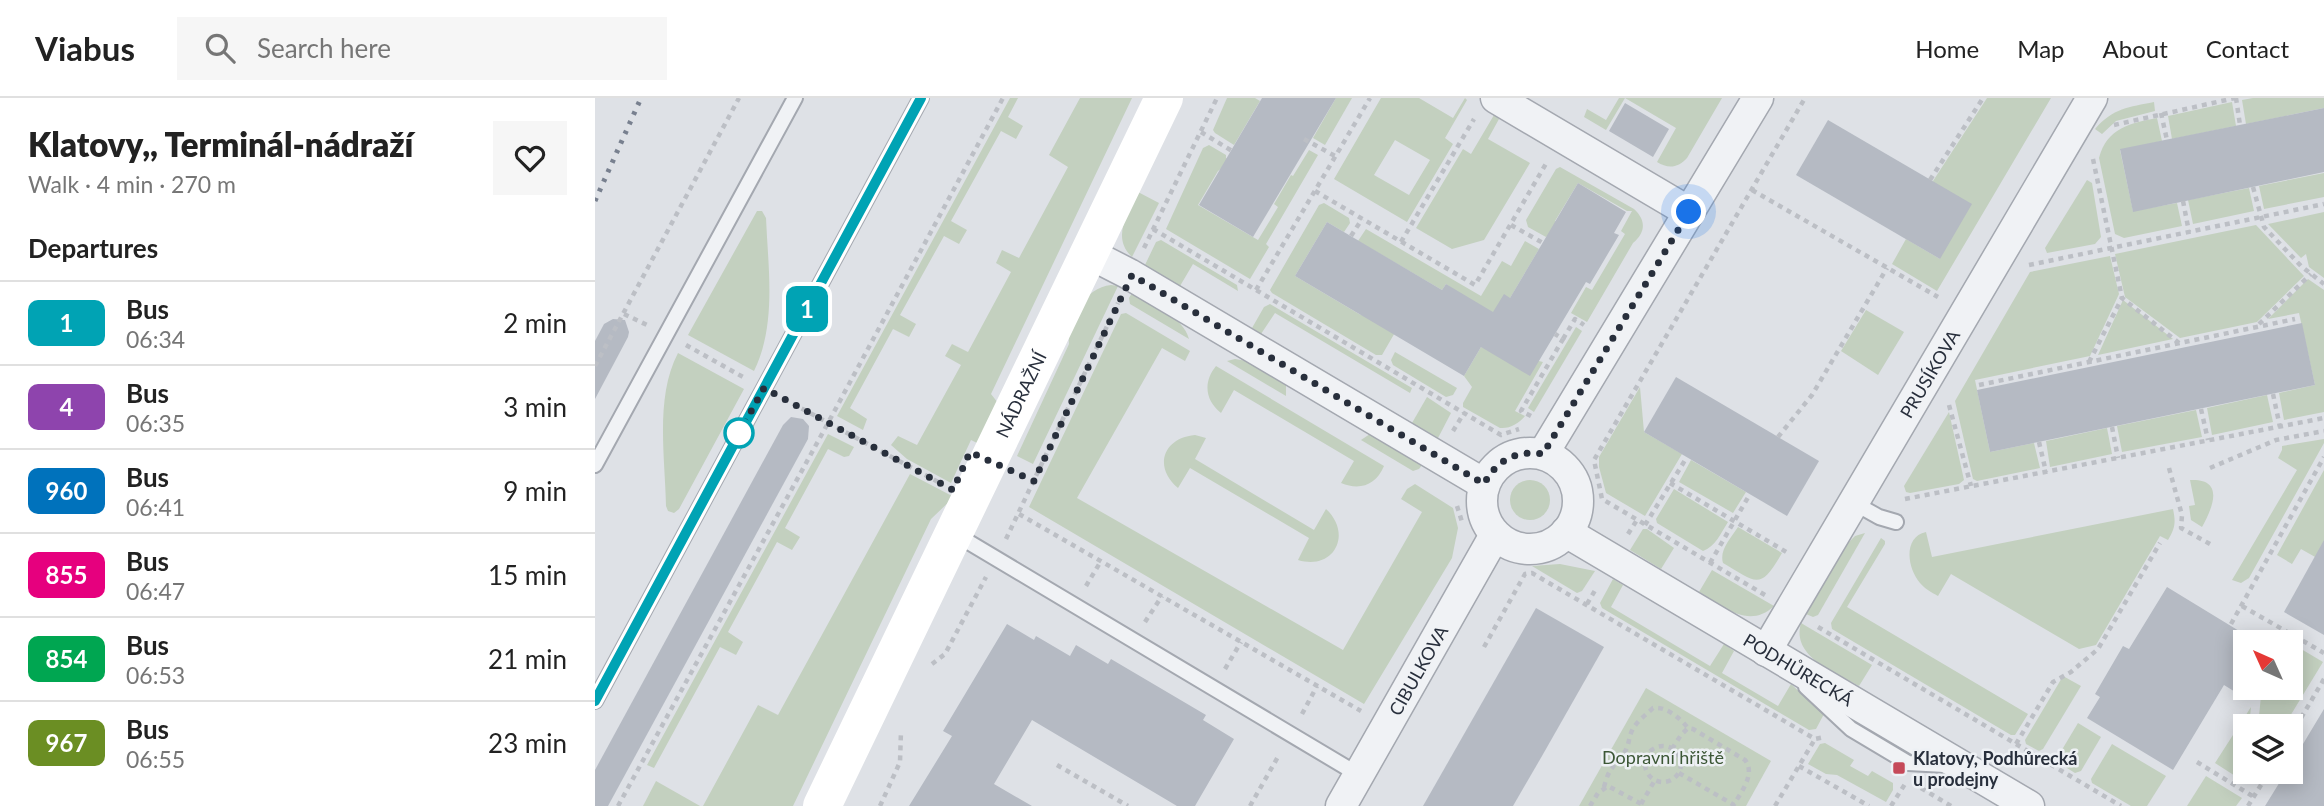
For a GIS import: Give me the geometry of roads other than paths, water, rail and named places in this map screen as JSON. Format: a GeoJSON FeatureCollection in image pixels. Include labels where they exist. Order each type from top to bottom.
{"type":"FeatureCollection","features":[{"type":"Feature","properties":{"kind":"street","name":"NÁDRAŽNÍ"},"geometry":{"type":"LineString","coordinates":[[822,806],[1164,98]]}},
{"type":"Feature","properties":{"kind":"street"},"geometry":{"type":"LineString","coordinates":[[1543,454],[1758,98]]}},
{"type":"Feature","properties":{"kind":"street","name":"PRUSÍKOVA"},"geometry":{"type":"LineString","coordinates":[[1766,651],[2092,98]]}},
{"type":"Feature","properties":{"kind":"street"},"geometry":{"type":"LineString","coordinates":[[1487,104],[1562,137],[1689,212]]}},
{"type":"Feature","properties":{"kind":"street"},"geometry":{"type":"LineString","coordinates":[[1090,254],[1132,275],[1484,484]]}},
{"type":"Feature","properties":{"kind":"street"},"geometry":{"type":"LineString","coordinates":[[1531,452],[1543,454],[1566,469],[1576,487],[1578,507],[1574,521],[1566,532],[1548,546],[1536,549],[1514,547],[1495,534],[1484,516],[1481,505],[1484,484],[1498,464],[1508,458],[1531,452]]}},
{"type":"Feature","properties":{"kind":"street","name":"PODHŮRECKÁ"},"geometry":{"type":"LineString","coordinates":[[1566,532],[1960,765],[1995,797],[2029,806]]}},
{"type":"Feature","properties":{"kind":"street","name":"CIBULKOVA"},"geometry":{"type":"LineString","coordinates":[[1341,806],[1495,534]]}},
{"type":"Feature","properties":{"kind":"lane"},"geometry":{"type":"LineString","coordinates":[[595,465],[795,98]]}},
{"type":"Feature","properties":{"kind":"lane"},"geometry":{"type":"LineString","coordinates":[[595,701],[921,98]]}},
{"type":"Feature","properties":{"kind":"lane"},"geometry":{"type":"LineString","coordinates":[[1854,503],[1879,517],[1896,522]]}},
{"type":"Feature","properties":{"kind":"lane"},"geometry":{"type":"LineString","coordinates":[[954,533],[1359,775]]}},
{"type":"Feature","properties":{"kind":"railway"},"geometry":{"type":"LineString","coordinates":[[595,201],[641,98]]}},
{"type":"Feature","properties":{"kind":"place","name":"Klatovy, Podhůrecká u prodejny"},"geometry":{"type":"Point","coordinates":[1899,768]}},
{"type":"Feature","properties":{"kind":"park label","name":"Dopravní hřiště"},"geometry":{"type":"Point","coordinates":[1663,757]}}]}
